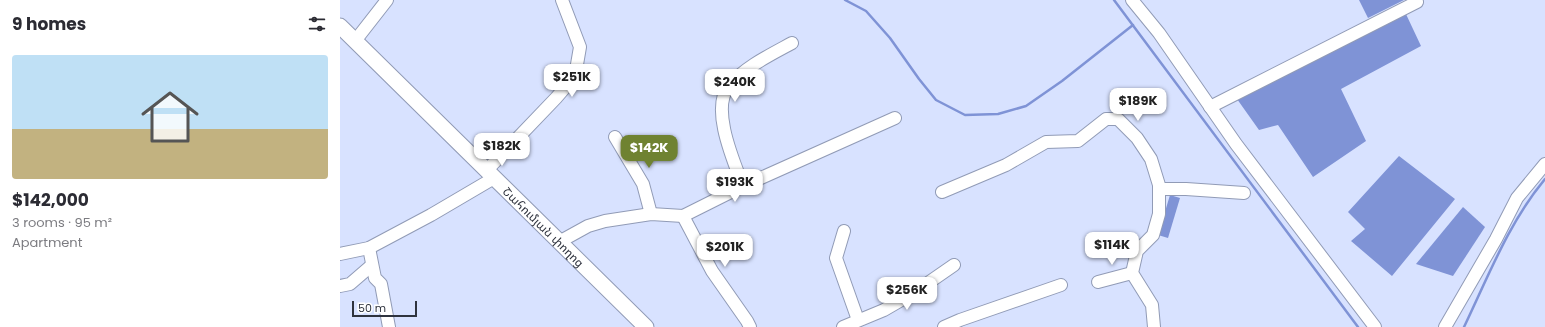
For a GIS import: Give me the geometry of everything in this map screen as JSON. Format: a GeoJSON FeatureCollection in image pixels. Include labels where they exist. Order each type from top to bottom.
{"type":"FeatureCollection","features":[{"type":"Feature","properties":{"kind":"main road","name":"Շահումյան փողոց"},"geometry":{"type":"LineString","coordinates":[[340,26],[646,327]]}},
{"type":"Feature","properties":{"kind":"street"},"geometry":{"type":"LineString","coordinates":[[356,41],[387,0]]}},
{"type":"Feature","properties":{"kind":"street"},"geometry":{"type":"LineString","coordinates":[[340,254],[370,248],[438,212],[490,174],[575,76],[580,47],[562,0]]}},
{"type":"Feature","properties":{"kind":"street"},"geometry":{"type":"LineString","coordinates":[[1132,0],[1159,33],[1236,144],[1375,327]]}},
{"type":"Feature","properties":{"kind":"street"},"geometry":{"type":"LineString","coordinates":[[1210,107],[1417,2]]}},
{"type":"Feature","properties":{"kind":"street"},"geometry":{"type":"LineString","coordinates":[[743,186],[731,153],[723,124],[722,103],[728,87],[751,67],[792,43]]}},
{"type":"Feature","properties":{"kind":"street"},"geometry":{"type":"LineString","coordinates":[[560,242],[588,226],[605,221],[651,214],[683,216],[743,186],[895,118]]}},
{"type":"Feature","properties":{"kind":"street"},"geometry":{"type":"LineString","coordinates":[[942,192],[1000,167],[1046,142],[1078,141],[1106,119],[1118,119],[1137,138],[1151,159],[1159,189],[1159,214],[1153,235],[1137,251],[1132,273],[1152,305],[1154,327]]}},
{"type":"Feature","properties":{"kind":"street"},"geometry":{"type":"LineString","coordinates":[[615,137],[643,184],[651,214]]}},
{"type":"Feature","properties":{"kind":"street"},"geometry":{"type":"LineString","coordinates":[[1444,327],[1496,239],[1517,198],[1545,164]]}},
{"type":"Feature","properties":{"kind":"street"},"geometry":{"type":"LineString","coordinates":[[1159,189],[1186,189],[1244,193]]}},
{"type":"Feature","properties":{"kind":"street"},"geometry":{"type":"LineString","coordinates":[[683,216],[712,271],[750,327]]}},
{"type":"Feature","properties":{"kind":"street"},"geometry":{"type":"LineString","coordinates":[[844,231],[836,258],[858,320]]}},
{"type":"Feature","properties":{"kind":"street"},"geometry":{"type":"LineString","coordinates":[[370,248],[375,278],[381,284],[389,327]]}},
{"type":"Feature","properties":{"kind":"street"},"geometry":{"type":"LineString","coordinates":[[340,286],[350,284],[372,265]]}},
{"type":"Feature","properties":{"kind":"street"},"geometry":{"type":"LineString","coordinates":[[843,327],[884,310],[915,292],[954,265]]}},
{"type":"Feature","properties":{"kind":"street"},"geometry":{"type":"LineString","coordinates":[[1098,282],[1132,273]]}},
{"type":"Feature","properties":{"kind":"street"},"geometry":{"type":"LineString","coordinates":[[944,327],[1061,285]]}},
{"type":"Feature","properties":{"kind":"water"},"geometry":{"type":"Polygon","coordinates":[[[1359,0],[1404,0],[1368,18],[1359,0]]]}},
{"type":"Feature","properties":{"kind":"water"},"geometry":{"type":"Polygon","coordinates":[[[1405,12],[1421,46],[1341,89],[1366,141],[1313,177],[1278,125],[1259,130],[1237,99],[1405,12]]]}},
{"type":"Feature","properties":{"kind":"water"},"geometry":{"type":"Polygon","coordinates":[[[1399,156],[1455,199],[1392,276],[1351,241],[1365,229],[1348,212],[1399,156]]]}},
{"type":"Feature","properties":{"kind":"water"},"geometry":{"type":"Polygon","coordinates":[[[1170,195],[1180,198],[1168,238],[1158,235],[1170,195]]]}},
{"type":"Feature","properties":{"kind":"water"},"geometry":{"type":"Polygon","coordinates":[[[1463,207],[1485,227],[1453,276],[1416,264],[1463,207]]]}},
{"type":"Feature","properties":{"kind":"waterway"},"geometry":{"type":"LineString","coordinates":[[845,0],[866,11],[890,38],[936,100],[965,115],[998,114],[1026,106],[1062,81],[1133,25]]}},
{"type":"Feature","properties":{"kind":"waterway"},"geometry":{"type":"LineString","coordinates":[[1114,0],[1358,327]]}},
{"type":"Feature","properties":{"kind":"waterway"},"geometry":{"type":"LineString","coordinates":[[1464,327],[1500,250],[1521,213],[1545,179]]}}]}
